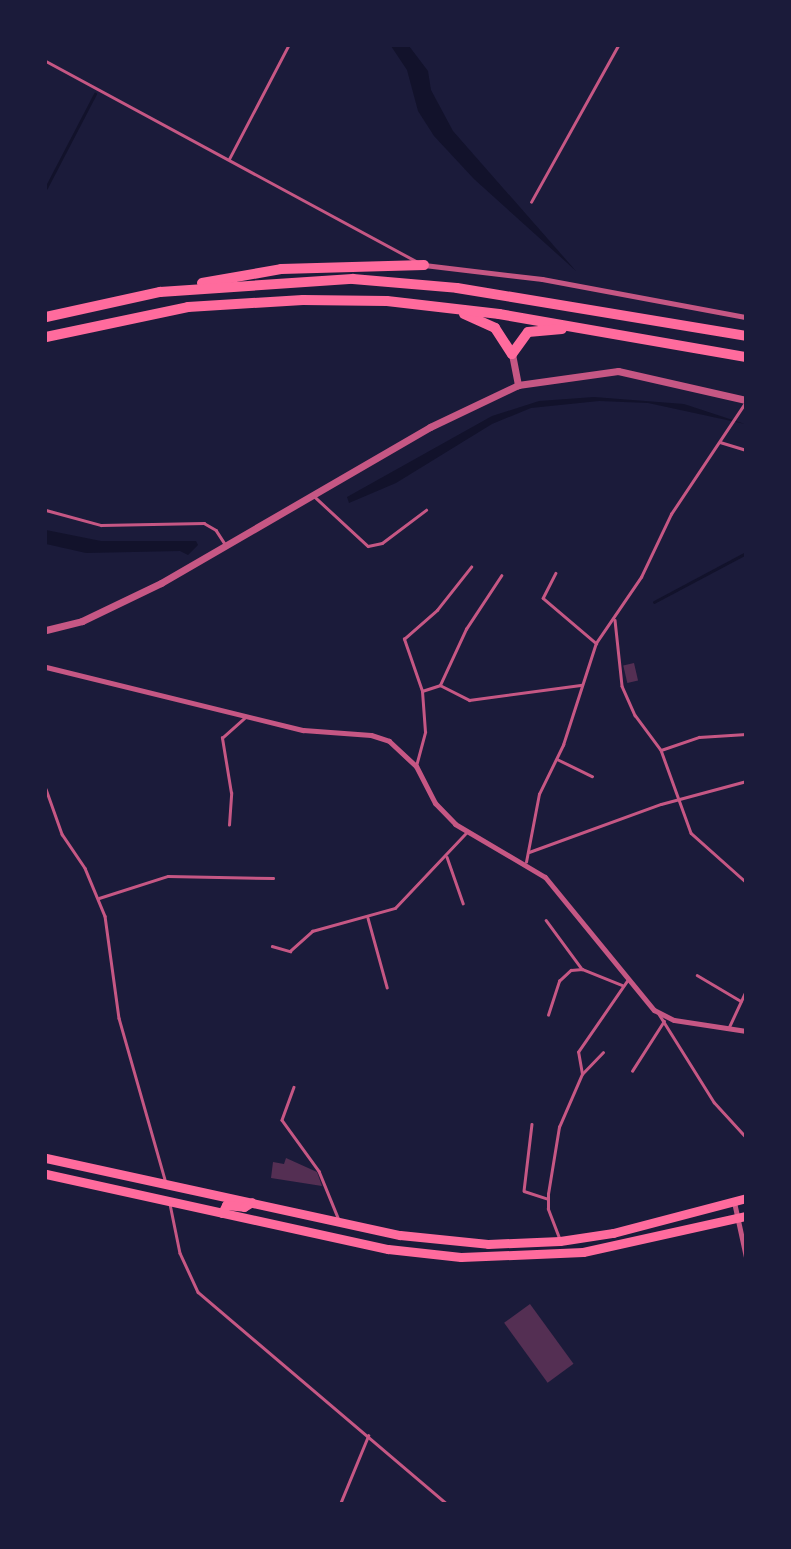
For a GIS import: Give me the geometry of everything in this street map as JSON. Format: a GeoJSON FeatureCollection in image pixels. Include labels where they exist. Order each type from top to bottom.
{"type":"FeatureCollection","features":[{"type":"Feature","properties":{"kind":"highway"},"geometry":{"type":"LineString","coordinates":[[46,317],[281,269],[424,265]]}},
{"type":"Feature","properties":{"kind":"highway"},"geometry":{"type":"LineString","coordinates":[[160,292],[300,279],[391,280],[746,336]]}},
{"type":"Feature","properties":{"kind":"highway"},"geometry":{"type":"LineString","coordinates":[[46,337],[140,314],[246,301],[387,301],[603,331],[746,357]]}},
{"type":"Feature","properties":{"kind":"highway"},"geometry":{"type":"LineString","coordinates":[[443,307],[495,328],[512,354],[522,337],[536,330],[603,331]]}},
{"type":"Feature","properties":{"kind":"main road"},"geometry":{"type":"LineString","coordinates":[[46,1158],[166,1185],[445,1240],[560,1241],[613,1233],[746,1198]]}},
{"type":"Feature","properties":{"kind":"main road"},"geometry":{"type":"LineString","coordinates":[[46,1174],[388,1249],[491,1258],[583,1252],[742,1217]]}},
{"type":"Feature","properties":{"kind":"main road"},"geometry":{"type":"LineString","coordinates":[[222,1213],[226,1205],[241,1207],[252,1202]]}},
{"type":"Feature","properties":{"kind":"street"},"geometry":{"type":"LineString","coordinates":[[424,265],[542,279],[746,317]]}},
{"type":"Feature","properties":{"kind":"street"},"geometry":{"type":"LineString","coordinates":[[512,354],[518,385]]}},
{"type":"Feature","properties":{"kind":"street"},"geometry":{"type":"LineString","coordinates":[[46,630],[116,606],[452,414],[518,385],[618,371],[746,401]]}},
{"type":"Feature","properties":{"kind":"street"},"geometry":{"type":"LineString","coordinates":[[46,667],[313,732],[380,737],[416,766],[435,803],[466,833],[526,862],[554,888],[624,983],[659,1014],[746,1031]]}},
{"type":"Feature","properties":{"kind":"street"},"geometry":{"type":"LineString","coordinates":[[734,1202],[742,1217],[746,1258]]}},
{"type":"Feature","properties":{"kind":"lane"},"geometry":{"type":"LineString","coordinates":[[229,159],[288,46]]}},
{"type":"Feature","properties":{"kind":"lane"},"geometry":{"type":"LineString","coordinates":[[531,202],[618,46]]}},
{"type":"Feature","properties":{"kind":"lane"},"geometry":{"type":"LineString","coordinates":[[46,61],[424,265]]}},
{"type":"Feature","properties":{"kind":"lane"},"geometry":{"type":"LineString","coordinates":[[526,862],[539,794],[557,759],[596,643],[648,564],[671,514],[746,401]]}},
{"type":"Feature","properties":{"kind":"lane"},"geometry":{"type":"LineString","coordinates":[[720,442],[746,450]]}},
{"type":"Feature","properties":{"kind":"lane"},"geometry":{"type":"LineString","coordinates":[[313,495],[368,546],[382,543],[426,510]]}},
{"type":"Feature","properties":{"kind":"lane"},"geometry":{"type":"LineString","coordinates":[[46,510],[101,525],[204,523],[216,530],[225,544]]}},
{"type":"Feature","properties":{"kind":"lane"},"geometry":{"type":"LineString","coordinates":[[416,766],[425,732],[422,691],[404,639],[437,610],[471,567]]}},
{"type":"Feature","properties":{"kind":"lane"},"geometry":{"type":"LineString","coordinates":[[556,573],[543,598],[596,643]]}},
{"type":"Feature","properties":{"kind":"lane"},"geometry":{"type":"LineString","coordinates":[[440,685],[470,620],[501,576]]}},
{"type":"Feature","properties":{"kind":"lane"},"geometry":{"type":"LineString","coordinates":[[614,617],[622,686],[635,715],[661,750],[694,837],[746,882]]}},
{"type":"Feature","properties":{"kind":"lane"},"geometry":{"type":"LineString","coordinates":[[422,691],[440,685],[469,700],[582,685]]}},
{"type":"Feature","properties":{"kind":"lane"},"geometry":{"type":"LineString","coordinates":[[229,825],[231,793],[222,738],[246,715]]}},
{"type":"Feature","properties":{"kind":"lane"},"geometry":{"type":"LineString","coordinates":[[661,750],[699,737],[746,734]]}},
{"type":"Feature","properties":{"kind":"lane"},"geometry":{"type":"LineString","coordinates":[[557,759],[592,776]]}},
{"type":"Feature","properties":{"kind":"lane"},"geometry":{"type":"LineString","coordinates":[[529,852],[746,780]]}},
{"type":"Feature","properties":{"kind":"lane"},"geometry":{"type":"LineString","coordinates":[[46,789],[62,834],[99,898],[108,930],[119,1018],[166,1185],[180,1253],[198,1292],[447,1503]]}},
{"type":"Feature","properties":{"kind":"lane"},"geometry":{"type":"LineString","coordinates":[[272,946],[290,951],[312,931],[368,918],[395,908],[447,857],[466,833]]}},
{"type":"Feature","properties":{"kind":"lane"},"geometry":{"type":"LineString","coordinates":[[447,857],[463,903]]}},
{"type":"Feature","properties":{"kind":"lane"},"geometry":{"type":"LineString","coordinates":[[99,898],[168,876],[273,878]]}},
{"type":"Feature","properties":{"kind":"lane"},"geometry":{"type":"LineString","coordinates":[[368,918],[387,987]]}},
{"type":"Feature","properties":{"kind":"lane"},"geometry":{"type":"LineString","coordinates":[[546,920],[582,969],[624,983],[578,1052],[582,1074]]}},
{"type":"Feature","properties":{"kind":"lane"},"geometry":{"type":"LineString","coordinates":[[548,1015],[562,976],[582,969]]}},
{"type":"Feature","properties":{"kind":"lane"},"geometry":{"type":"LineString","coordinates":[[697,975],[741,1001]]}},
{"type":"Feature","properties":{"kind":"lane"},"geometry":{"type":"LineString","coordinates":[[729,1027],[746,991]]}},
{"type":"Feature","properties":{"kind":"lane"},"geometry":{"type":"LineString","coordinates":[[659,1014],[714,1102],[746,1137]]}},
{"type":"Feature","properties":{"kind":"lane"},"geometry":{"type":"LineString","coordinates":[[632,1071],[664,1021]]}},
{"type":"Feature","properties":{"kind":"lane"},"geometry":{"type":"LineString","coordinates":[[560,1241],[548,1199],[559,1127],[582,1074],[603,1052]]}},
{"type":"Feature","properties":{"kind":"lane"},"geometry":{"type":"LineString","coordinates":[[294,1087],[282,1120],[319,1171],[339,1220]]}},
{"type":"Feature","properties":{"kind":"lane"},"geometry":{"type":"LineString","coordinates":[[532,1124],[524,1191],[548,1199]]}},
{"type":"Feature","properties":{"kind":"lane"},"geometry":{"type":"LineString","coordinates":[[340,1503],[368,1436]]}},
{"type":"Feature","properties":{"kind":"shaded area"},"geometry":{"type":"Polygon","coordinates":[[[391,46],[409,46],[428,71],[431,90],[453,131],[576,271],[474,179],[434,136],[418,111],[407,70],[391,46]]]}},
{"type":"Feature","properties":{"kind":"shaded area"},"geometry":{"type":"Polygon","coordinates":[[[594,397],[684,404],[745,424],[648,403],[599,401],[531,408],[492,424],[396,483],[349,503],[347,497],[492,416],[539,401],[594,397]]]}},
{"type":"Feature","properties":{"kind":"shaded area"},"geometry":{"type":"Polygon","coordinates":[[[46,530],[101,541],[196,541],[198,545],[188,555],[180,551],[86,553],[46,544],[46,530]]]}},
{"type":"Feature","properties":{"kind":"building"},"geometry":{"type":"Polygon","coordinates":[[[634,663],[638,681],[627,683],[623,665],[634,663]]]}},
{"type":"Feature","properties":{"kind":"building"},"geometry":{"type":"Polygon","coordinates":[[[286,1158],[317,1172],[322,1186],[271,1178],[273,1162],[284,1164],[286,1158]]]}},
{"type":"Feature","properties":{"kind":"building"},"geometry":{"type":"Polygon","coordinates":[[[530,1304],[573,1364],[548,1383],[504,1323],[530,1304]]]}},
{"type":"Feature","properties":{"kind":"waterway"},"geometry":{"type":"LineString","coordinates":[[46,188],[95,94]]}},
{"type":"Feature","properties":{"kind":"waterway"},"geometry":{"type":"LineString","coordinates":[[654,602],[746,553]]}}]}
